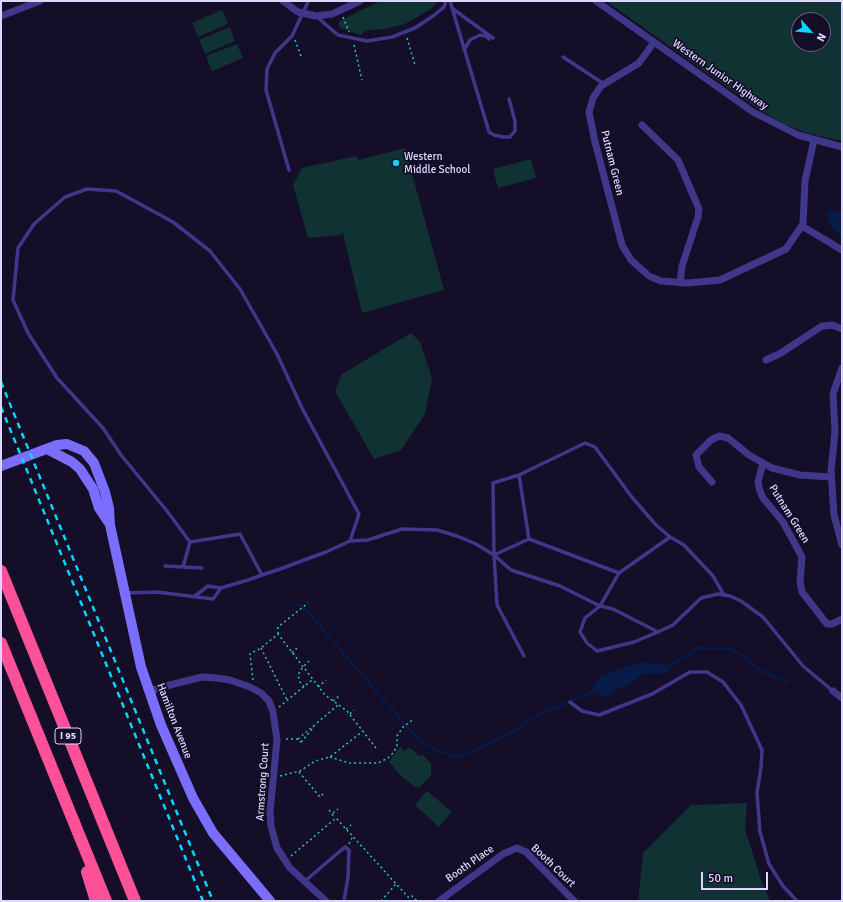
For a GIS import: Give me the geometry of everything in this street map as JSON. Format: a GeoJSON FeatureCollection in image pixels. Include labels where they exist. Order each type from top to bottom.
{"type":"FeatureCollection","features":[{"type":"Feature","properties":{"kind":"highway","name":"I 95"},"geometry":{"type":"LineString","coordinates":[[1,571],[135,901]]}},
{"type":"Feature","properties":{"kind":"highway","name":"I 95"},"geometry":{"type":"LineString","coordinates":[[1,642],[106,901]]}},
{"type":"Feature","properties":{"kind":"highway"},"geometry":{"type":"LineString","coordinates":[[68,807],[96,901]]}},
{"type":"Feature","properties":{"kind":"main road","name":"Hamilton Avenue"},"geometry":{"type":"LineString","coordinates":[[1,466],[57,445],[67,444],[84,451],[89,456],[99,474],[109,508],[110,525],[141,667],[179,767],[202,815],[232,858],[270,901]]}},
{"type":"Feature","properties":{"kind":"main road","name":"Hamilton Avenue"},"geometry":{"type":"LineString","coordinates":[[47,449],[72,462],[80,469],[90,483],[99,508],[110,525]]}},
{"type":"Feature","properties":{"kind":"street"},"geometry":{"type":"LineString","coordinates":[[1,16],[40,1]]}},
{"type":"Feature","properties":{"kind":"street"},"geometry":{"type":"LineString","coordinates":[[283,1],[298,12],[316,16],[332,14],[360,1]]}},
{"type":"Feature","properties":{"kind":"street","name":"Western Junior Highway"},"geometry":{"type":"LineString","coordinates":[[596,1],[753,112],[788,130],[814,140],[842,147]]}},
{"type":"Feature","properties":{"kind":"street","name":"Putnam Green"},"geometry":{"type":"LineString","coordinates":[[654,42],[639,63],[604,84],[593,98],[589,112],[595,142],[624,250],[635,265],[654,278],[680,283],[713,281],[734,275],[786,249],[802,226]]}},
{"type":"Feature","properties":{"kind":"street"},"geometry":{"type":"LineString","coordinates":[[642,125],[678,160],[699,209],[698,217],[682,266],[680,283]]}},
{"type":"Feature","properties":{"kind":"street"},"geometry":{"type":"LineString","coordinates":[[814,140],[805,181],[802,226],[842,250]]}},
{"type":"Feature","properties":{"kind":"street"},"geometry":{"type":"LineString","coordinates":[[766,360],[781,353],[822,326],[832,325],[842,329]]}},
{"type":"Feature","properties":{"kind":"street"},"geometry":{"type":"LineString","coordinates":[[842,368],[833,394],[835,432],[831,477],[833,507],[842,545]]}},
{"type":"Feature","properties":{"kind":"street","name":"Putnam Green"},"geometry":{"type":"LineString","coordinates":[[712,482],[699,467],[696,456],[697,452],[716,437],[722,436],[728,438],[763,464],[789,473],[831,477]]}},
{"type":"Feature","properties":{"kind":"street","name":"Putnam Green"},"geometry":{"type":"LineString","coordinates":[[763,464],[758,482],[760,492],[763,498],[783,522],[802,557],[800,582],[802,592],[826,623],[832,624],[842,619]]}},
{"type":"Feature","properties":{"kind":"street","name":"Armstrong Court"},"geometry":{"type":"LineString","coordinates":[[150,692],[158,688],[202,677],[230,680],[261,693],[269,702],[273,712],[277,740],[270,826],[281,856],[290,868],[326,901]]}},
{"type":"Feature","properties":{"kind":"street"},"geometry":{"type":"LineString","coordinates":[[833,691],[842,698]]}},
{"type":"Feature","properties":{"kind":"street","name":"Booth Place"},"geometry":{"type":"LineString","coordinates":[[441,900],[503,854],[517,848]]}},
{"type":"Feature","properties":{"kind":"street","name":"Booth Court"},"geometry":{"type":"LineString","coordinates":[[517,848],[526,852],[574,901]]}},
{"type":"Feature","properties":{"kind":"lane"},"geometry":{"type":"LineString","coordinates":[[316,16],[338,35],[367,41],[392,37],[406,32],[433,16],[444,7],[446,1]]}},
{"type":"Feature","properties":{"kind":"lane"},"geometry":{"type":"LineString","coordinates":[[450,1],[489,132],[503,138],[510,136],[515,131],[515,121],[509,99]]}},
{"type":"Feature","properties":{"kind":"lane"},"geometry":{"type":"LineString","coordinates":[[289,170],[266,90],[266,69],[275,53],[292,36],[308,2]]}},
{"type":"Feature","properties":{"kind":"lane"},"geometry":{"type":"LineString","coordinates":[[452,8],[491,39],[480,35],[470,40],[464,50]]}},
{"type":"Feature","properties":{"kind":"lane"},"geometry":{"type":"LineString","coordinates":[[563,57],[604,84]]}},
{"type":"Feature","properties":{"kind":"lane"},"geometry":{"type":"LineString","coordinates":[[190,542],[167,511],[121,455],[103,428],[57,378],[28,333],[13,300],[18,248],[34,224],[65,197],[87,189],[116,191],[173,222],[210,251],[240,289],[277,354],[306,414],[359,514],[350,541]]}},
{"type":"Feature","properties":{"kind":"lane"},"geometry":{"type":"LineString","coordinates":[[524,656],[497,605],[494,555],[493,483],[519,475],[586,443],[595,446],[631,496],[656,524],[684,545],[713,576],[724,595]]}},
{"type":"Feature","properties":{"kind":"lane"},"geometry":{"type":"LineString","coordinates":[[519,475],[529,539]]}},
{"type":"Feature","properties":{"kind":"lane"},"geometry":{"type":"LineString","coordinates":[[195,596],[208,586],[221,588],[326,552],[350,541],[368,540],[402,529],[436,530],[463,538],[494,555],[511,570],[560,586],[600,606],[612,609],[658,632]]}},
{"type":"Feature","properties":{"kind":"lane"},"geometry":{"type":"LineString","coordinates":[[190,542],[240,534],[262,575]]}},
{"type":"Feature","properties":{"kind":"lane"},"geometry":{"type":"LineString","coordinates":[[670,536],[619,573],[600,606],[585,618],[580,632],[587,643],[597,651],[634,642],[673,625],[701,598],[718,594],[730,596],[741,601],[763,617],[803,666],[833,691]]}},
{"type":"Feature","properties":{"kind":"lane"},"geometry":{"type":"LineString","coordinates":[[494,555],[529,539],[619,573]]}},
{"type":"Feature","properties":{"kind":"lane"},"geometry":{"type":"LineString","coordinates":[[183,567],[190,542]]}},
{"type":"Feature","properties":{"kind":"lane"},"geometry":{"type":"LineString","coordinates":[[165,566],[202,568]]}},
{"type":"Feature","properties":{"kind":"lane"},"geometry":{"type":"LineString","coordinates":[[125,593],[157,592],[213,599],[221,588]]}},
{"type":"Feature","properties":{"kind":"lane"},"geometry":{"type":"LineString","coordinates":[[570,702],[582,711],[599,715],[652,694],[690,672],[707,672],[723,682],[742,705],[762,750],[762,767],[757,793],[760,832],[769,864],[783,886],[797,901]]}},
{"type":"Feature","properties":{"kind":"lane"},"geometry":{"type":"LineString","coordinates":[[304,882],[345,847],[349,850],[348,877],[344,901]]}},
{"type":"Feature","properties":{"kind":"path"},"geometry":{"type":"LineString","coordinates":[[406,32],[415,64]]}},
{"type":"Feature","properties":{"kind":"path"},"geometry":{"type":"LineString","coordinates":[[292,36],[298,44],[302,59]]}},
{"type":"Feature","properties":{"kind":"path"},"geometry":{"type":"LineString","coordinates":[[308,603],[278,627],[278,634],[325,695],[350,714],[376,748]]}},
{"type":"Feature","properties":{"kind":"path"},"geometry":{"type":"LineString","coordinates":[[250,654],[261,648],[278,634]]}},
{"type":"Feature","properties":{"kind":"path"},"geometry":{"type":"LineString","coordinates":[[292,653],[298,647]]}},
{"type":"Feature","properties":{"kind":"path"},"geometry":{"type":"LineString","coordinates":[[261,648],[287,700]]}},
{"type":"Feature","properties":{"kind":"path"},"geometry":{"type":"LineString","coordinates":[[248,651],[250,654],[254,678],[250,688]]}},
{"type":"Feature","properties":{"kind":"path"},"geometry":{"type":"LineString","coordinates":[[304,687],[300,682],[298,675],[303,667],[309,662]]}},
{"type":"Feature","properties":{"kind":"path"},"geometry":{"type":"LineString","coordinates":[[273,712],[313,679]]}},
{"type":"Feature","properties":{"kind":"path"},"geometry":{"type":"LineString","coordinates":[[318,686],[326,680]]}},
{"type":"Feature","properties":{"kind":"path"},"geometry":{"type":"LineString","coordinates":[[333,701],[339,696]]}},
{"type":"Feature","properties":{"kind":"path"},"geometry":{"type":"LineString","coordinates":[[298,739],[338,705]]}},
{"type":"Feature","properties":{"kind":"path"},"geometry":{"type":"LineString","coordinates":[[350,714],[354,710]]}},
{"type":"Feature","properties":{"kind":"path"},"geometry":{"type":"LineString","coordinates":[[331,711],[334,714]]}},
{"type":"Feature","properties":{"kind":"path"},"geometry":{"type":"LineString","coordinates":[[275,775],[280,776],[299,771],[315,761],[330,758],[349,763],[378,763],[388,758],[394,752],[397,745],[397,736],[403,727],[414,719]]}},
{"type":"Feature","properties":{"kind":"path"},"geometry":{"type":"LineString","coordinates":[[313,725],[317,728]]}},
{"type":"Feature","properties":{"kind":"path"},"geometry":{"type":"LineString","coordinates":[[277,740],[298,739],[302,742],[314,727],[313,725]]}},
{"type":"Feature","properties":{"kind":"path"},"geometry":{"type":"LineString","coordinates":[[330,758],[364,731]]}},
{"type":"Feature","properties":{"kind":"path"},"geometry":{"type":"LineString","coordinates":[[299,771],[320,797],[324,793]]}},
{"type":"Feature","properties":{"kind":"path"},"geometry":{"type":"LineString","coordinates":[[332,814],[338,809]]}},
{"type":"Feature","properties":{"kind":"path"},"geometry":{"type":"LineString","coordinates":[[329,810],[336,818]]}},
{"type":"Feature","properties":{"kind":"path"},"geometry":{"type":"LineString","coordinates":[[346,829],[351,825]]}},
{"type":"Feature","properties":{"kind":"path"},"geometry":{"type":"LineString","coordinates":[[360,844],[363,841]]}},
{"type":"Feature","properties":{"kind":"path"},"geometry":{"type":"LineString","coordinates":[[388,875],[392,873]]}},
{"type":"Feature","properties":{"kind":"path"},"geometry":{"type":"LineString","coordinates":[[381,901],[396,884]]}},
{"type":"Feature","properties":{"kind":"green space"},"geometry":{"type":"Polygon","coordinates":[[[381,1],[438,1],[431,9],[405,24],[384,29],[367,30],[360,35],[341,28],[338,24],[341,20],[381,1]]]}},
{"type":"Feature","properties":{"kind":"green space"},"geometry":{"type":"Polygon","coordinates":[[[606,1],[842,1],[842,141],[807,133],[784,124],[758,109],[606,1]]]}},
{"type":"Feature","properties":{"kind":"green space"},"geometry":{"type":"Polygon","coordinates":[[[222,10],[228,24],[198,37],[192,23],[222,10]]]}},
{"type":"Feature","properties":{"kind":"green space"},"geometry":{"type":"Polygon","coordinates":[[[230,27],[235,41],[205,54],[199,40],[230,27]]]}},
{"type":"Feature","properties":{"kind":"green space"},"geometry":{"type":"Polygon","coordinates":[[[237,44],[243,58],[212,71],[206,56],[237,44]]]}},
{"type":"Feature","properties":{"kind":"green space"},"geometry":{"type":"Polygon","coordinates":[[[405,148],[444,290],[362,313],[343,233],[340,235],[308,238],[293,185],[302,168],[356,156],[359,160],[405,148]]]}},
{"type":"Feature","properties":{"kind":"green space"},"geometry":{"type":"Polygon","coordinates":[[[531,159],[536,178],[498,188],[493,169],[531,159]]]}},
{"type":"Feature","properties":{"kind":"green space"},"geometry":{"type":"Polygon","coordinates":[[[411,333],[420,342],[432,378],[425,414],[401,450],[374,459],[335,391],[342,374],[411,333]]]}},
{"type":"Feature","properties":{"kind":"green space"},"geometry":{"type":"Polygon","coordinates":[[[400,747],[405,751],[408,748],[412,749],[419,756],[423,755],[431,764],[431,775],[420,787],[415,787],[401,776],[389,762],[400,747]]]}},
{"type":"Feature","properties":{"kind":"green space"},"geometry":{"type":"Polygon","coordinates":[[[427,791],[452,812],[439,827],[415,805],[427,791]]]}},
{"type":"Feature","properties":{"kind":"green space"},"geometry":{"type":"Polygon","coordinates":[[[747,803],[745,829],[760,877],[770,901],[638,901],[643,853],[691,805],[747,803]]]}},
{"type":"Feature","properties":{"kind":"water"},"geometry":{"type":"Polygon","coordinates":[[[830,210],[842,212],[842,238],[828,222],[827,213],[830,210]]]}},
{"type":"Feature","properties":{"kind":"water"},"geometry":{"type":"Polygon","coordinates":[[[643,662],[668,666],[670,668],[667,672],[659,674],[648,673],[640,676],[633,682],[612,692],[610,696],[604,697],[594,692],[592,688],[599,677],[643,662]]]}},
{"type":"Feature","properties":{"kind":"waterway"},"geometry":{"type":"LineString","coordinates":[[294,602],[306,610],[416,737],[434,749],[456,757],[473,751],[513,732],[538,715],[596,690]]}},
{"type":"Feature","properties":{"kind":"waterway"},"geometry":{"type":"LineString","coordinates":[[667,668],[697,648],[731,649],[748,659],[760,670],[788,683]]}},
{"type":"Feature","properties":{"kind":"railway"},"geometry":{"type":"LineString","coordinates":[[1,382],[213,901]]}},
{"type":"Feature","properties":{"kind":"railway"},"geometry":{"type":"LineString","coordinates":[[1,407],[203,901]]}},
{"type":"Feature","properties":{"kind":"place","name":"Western Middle School"},"geometry":{"type":"Point","coordinates":[396,163]}}]}
